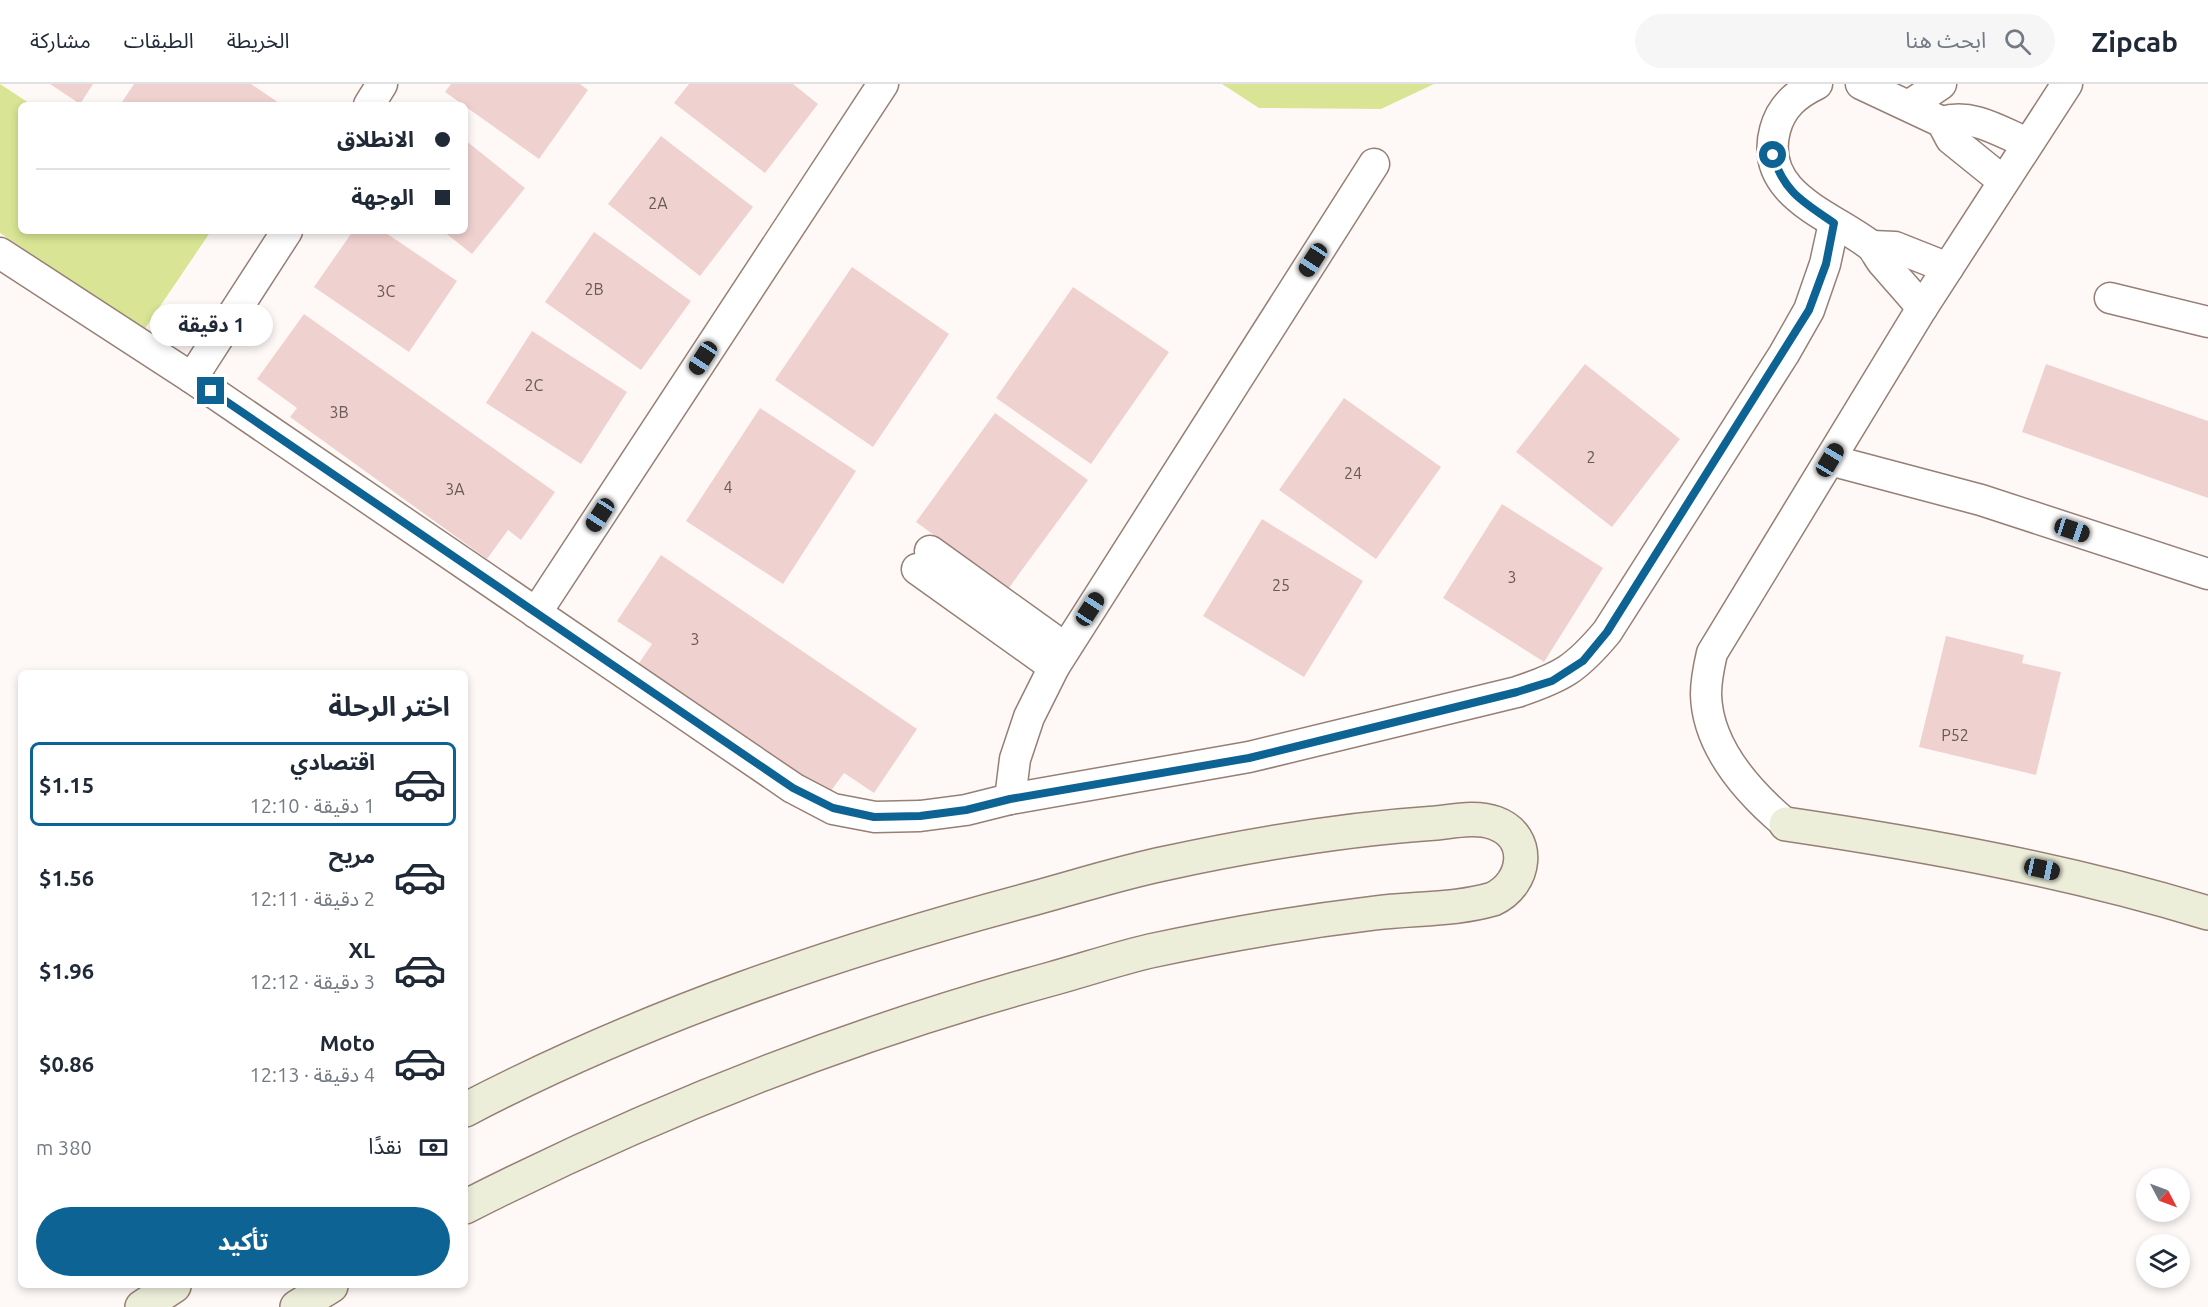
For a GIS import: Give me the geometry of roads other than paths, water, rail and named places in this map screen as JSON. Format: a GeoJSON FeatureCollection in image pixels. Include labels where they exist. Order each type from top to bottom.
{"type":"FeatureCollection","features":[{"type":"Feature","properties":{"kind":"street"},"geometry":{"type":"LineString","coordinates":[[371,102],[382,84]]}},
{"type":"Feature","properties":{"kind":"street"},"geometry":{"type":"LineString","coordinates":[[536,612],[883,84]]}},
{"type":"Feature","properties":{"kind":"street"},"geometry":{"type":"LineString","coordinates":[[1817,84],[1803,90],[1789,103],[1778,119],[1773,137],[1773,155],[1778,174],[1789,189],[1834,223],[1872,246],[1895,247],[1948,268]]}},
{"type":"Feature","properties":{"kind":"street"},"geometry":{"type":"LineString","coordinates":[[1861,84],[1942,122],[1951,139],[2003,181]]}},
{"type":"Feature","properties":{"kind":"street"},"geometry":{"type":"LineString","coordinates":[[1910,105],[1941,84]]}},
{"type":"Feature","properties":{"kind":"street"},"geometry":{"type":"LineString","coordinates":[[2067,84],[1922,308],[1712,653],[1706,694],[1715,736],[1745,783],[1768,809],[1786,824],[1880,838],[2042,869],[2157,897],[2208,913]]}},
{"type":"Feature","properties":{"kind":"street"},"geometry":{"type":"LineString","coordinates":[[1942,122],[1953,118],[1972,119],[2027,143]]}},
{"type":"Feature","properties":{"kind":"street"},"geometry":{"type":"LineString","coordinates":[[1010,799],[1015,759],[1029,717],[1060,657],[1374,164]]}},
{"type":"Feature","properties":{"kind":"street"},"geometry":{"type":"LineString","coordinates":[[0,253],[192,378],[793,788],[833,808],[874,817],[920,816],[966,810],[1010,799],[1249,758],[1517,692],[1552,681],[1583,661],[1607,632],[1809,310],[1826,264],[1834,223]]}},
{"type":"Feature","properties":{"kind":"street"},"geometry":{"type":"LineString","coordinates":[[192,378],[285,234]]}},
{"type":"Feature","properties":{"kind":"street"},"geometry":{"type":"LineString","coordinates":[[1872,246],[1880,260],[1922,308]]}},
{"type":"Feature","properties":{"kind":"street"},"geometry":{"type":"LineString","coordinates":[[2110,298],[2208,322]]}},
{"type":"Feature","properties":{"kind":"street"},"geometry":{"type":"LineString","coordinates":[[1830,460],[1981,500],[2208,574]]}},
{"type":"Feature","properties":{"kind":"street"},"geometry":{"type":"LineString","coordinates":[[923,560],[1060,657]]}},
{"type":"Feature","properties":{"kind":"street"},"geometry":{"type":"LineString","coordinates":[[468,1108],[622,1035],[745,989],[945,922],[1166,863],[1372,827],[1477,820],[1503,827],[1517,839],[1520,848],[1518,875],[1508,890],[1493,899],[1256,930],[1148,952],[959,1004],[759,1074],[657,1115],[556,1161],[468,1205]]}},
{"type":"Feature","properties":{"kind":"street"},"geometry":{"type":"LineString","coordinates":[[142,1307],[171,1288]]}},
{"type":"Feature","properties":{"kind":"street"},"geometry":{"type":"LineString","coordinates":[[297,1307],[328,1288]]}}]}
